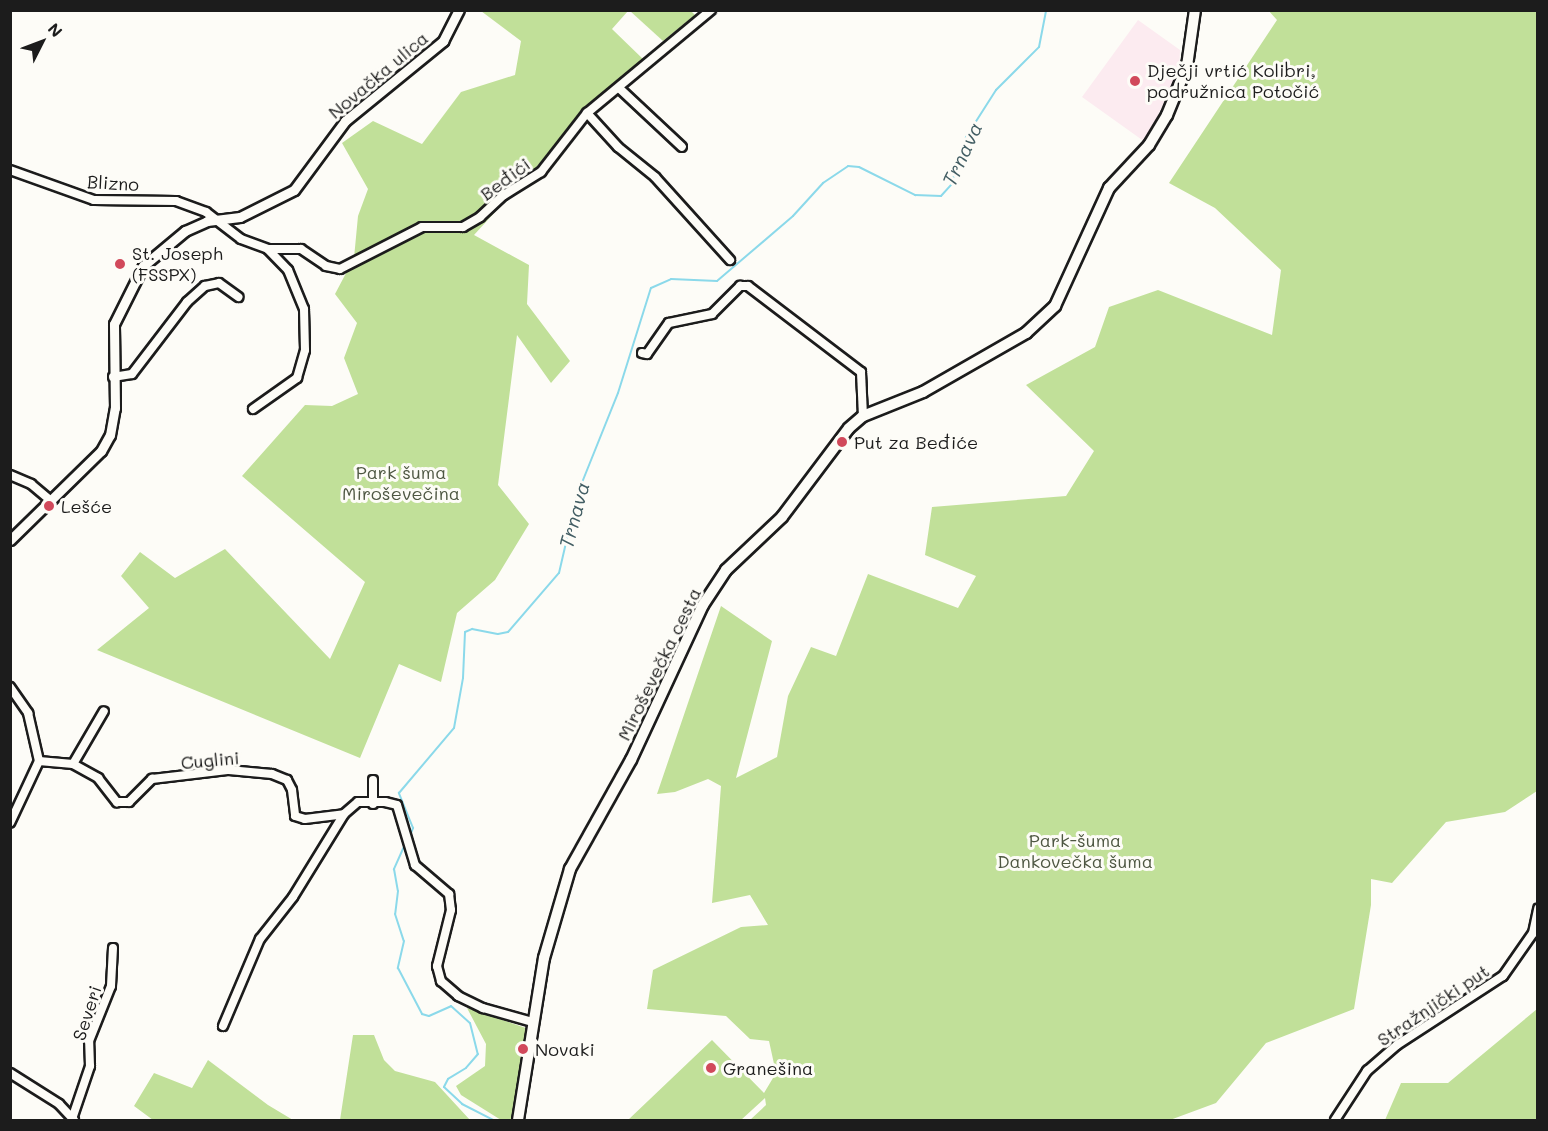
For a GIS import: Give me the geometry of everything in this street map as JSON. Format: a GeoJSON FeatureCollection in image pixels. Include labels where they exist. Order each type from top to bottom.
{"type":"FeatureCollection","features":[{"type":"Feature","properties":{"kind":"main road","name":"Miroševečka cesta"},"geometry":{"type":"LineString","coordinates":[[518,1120],[544,958],[570,869],[631,760],[703,605],[726,570],[782,517],[830,451],[863,416],[967,368],[1026,333],[1055,306],[1109,188],[1149,145],[1167,115],[1187,66],[1195,10]]}},
{"type":"Feature","properties":{"kind":"street","name":"Novačka ulica"},"geometry":{"type":"LineString","coordinates":[[10,540],[101,451],[110,435],[115,408],[114,324],[137,275],[153,255],[185,231],[215,219],[240,217],[294,190],[328,141],[351,115],[443,41],[459,10]]}},
{"type":"Feature","properties":{"kind":"street","name":"Beđići"},"geometry":{"type":"LineString","coordinates":[[268,249],[301,249],[326,266],[340,269],[422,227],[470,225],[504,195],[541,172],[587,113],[711,10]]}},
{"type":"Feature","properties":{"kind":"street"},"geometry":{"type":"LineString","coordinates":[[619,88],[682,147]]}},
{"type":"Feature","properties":{"kind":"street"},"geometry":{"type":"LineString","coordinates":[[587,113],[618,147],[668,191],[730,260]]}},
{"type":"Feature","properties":{"kind":"street","name":"Blizno"},"geometry":{"type":"LineString","coordinates":[[10,170],[70,194],[104,200],[176,201],[215,219],[241,239],[268,249]]}},
{"type":"Feature","properties":{"kind":"street"},"geometry":{"type":"LineString","coordinates":[[253,409],[297,378],[303,366],[307,333],[304,309],[295,285],[281,262],[268,249]]}},
{"type":"Feature","properties":{"kind":"street"},"geometry":{"type":"LineString","coordinates":[[113,377],[132,374],[187,302],[205,286],[219,283],[238,297]]}},
{"type":"Feature","properties":{"kind":"street"},"geometry":{"type":"LineString","coordinates":[[642,353],[647,354],[669,323],[712,314],[740,286],[748,286],[861,372],[863,416]]}},
{"type":"Feature","properties":{"kind":"street"},"geometry":{"type":"LineString","coordinates":[[10,475],[31,484],[51,501]]}},
{"type":"Feature","properties":{"kind":"street"},"geometry":{"type":"LineString","coordinates":[[10,687],[28,712],[39,761],[10,823]]}},
{"type":"Feature","properties":{"kind":"street"},"geometry":{"type":"LineString","coordinates":[[73,765],[104,711]]}},
{"type":"Feature","properties":{"kind":"street","name":"Cuglini"},"geometry":{"type":"LineString","coordinates":[[39,761],[73,765],[98,778],[117,802],[129,802],[152,779],[239,770],[272,774],[286,780],[292,790],[295,816],[305,819],[344,814],[358,802],[373,804]]}},
{"type":"Feature","properties":{"kind":"street"},"geometry":{"type":"LineString","coordinates":[[373,780],[373,804],[397,805],[415,865],[448,894],[451,910],[437,966],[441,981],[458,996],[483,1008],[532,1022]]}},
{"type":"Feature","properties":{"kind":"street"},"geometry":{"type":"LineString","coordinates":[[223,1026],[260,939],[293,897],[344,814]]}},
{"type":"Feature","properties":{"kind":"street","name":"Stražnjički put"},"geometry":{"type":"LineString","coordinates":[[1335,1120],[1367,1071],[1424,1027],[1487,990],[1503,976],[1533,933],[1538,909]]}},
{"type":"Feature","properties":{"kind":"street","name":"Severi"},"geometry":{"type":"LineString","coordinates":[[73,1120],[90,1066],[89,1041],[111,986],[113,948]]}},
{"type":"Feature","properties":{"kind":"street"},"geometry":{"type":"LineString","coordinates":[[10,1073],[59,1104],[73,1120]]}},
{"type":"Feature","properties":{"kind":"shaded area","name":"Dječji vrtić Kolibri, podružnica Potočić"},"geometry":{"type":"Polygon","coordinates":[[[1138,20],[1180,50],[1179,71],[1145,142],[1082,97],[1138,20]]]}},
{"type":"Feature","properties":{"kind":"green space","name":"Park šuma Miroševečina"},"geometry":{"type":"Polygon","coordinates":[[[481,11],[628,11],[612,29],[645,61],[584,115],[474,235],[529,265],[527,304],[570,361],[551,383],[517,335],[498,485],[529,524],[495,580],[457,613],[441,682],[399,664],[360,758],[97,650],[149,608],[121,576],[140,552],[175,578],[225,549],[330,659],[365,582],[242,476],[305,405],[332,406],[358,394],[344,358],[357,323],[335,294],[354,258],[358,216],[368,189],[342,143],[373,121],[422,144],[461,92],[515,75],[521,41],[481,11]]]}},
{"type":"Feature","properties":{"kind":"green space"},"geometry":{"type":"Polygon","coordinates":[[[630,11],[691,11],[695,15],[663,41],[630,11]]]}},
{"type":"Feature","properties":{"kind":"green space","name":"Park-šuma Dankovečka šuma"},"geometry":{"type":"Polygon","coordinates":[[[1269,11],[1537,11],[1537,791],[1505,812],[1446,822],[1392,883],[1371,879],[1371,905],[1354,1009],[1266,1043],[1216,1103],[1170,1120],[750,1120],[766,1105],[765,1098],[741,1120],[628,1120],[712,1040],[764,1093],[776,1073],[769,1041],[750,1039],[726,1016],[647,1009],[653,970],[741,927],[768,925],[750,895],[712,903],[721,786],[708,779],[675,792],[657,794],[721,606],[772,641],[736,778],[777,757],[788,696],[811,647],[836,656],[868,574],[958,608],[976,576],[925,555],[932,507],[1066,496],[1094,451],[1026,385],[1095,347],[1109,307],[1158,290],[1272,335],[1281,270],[1215,208],[1169,183],[1277,20],[1269,11]]]}},
{"type":"Feature","properties":{"kind":"green space"},"geometry":{"type":"Polygon","coordinates":[[[467,1008],[529,1029],[515,1120],[501,1120],[461,1095],[456,1086],[485,1066],[486,1044],[467,1008]]]}},
{"type":"Feature","properties":{"kind":"green space"},"geometry":{"type":"Polygon","coordinates":[[[1537,1009],[1537,1120],[1385,1120],[1401,1083],[1448,1083],[1537,1009]]]}},
{"type":"Feature","properties":{"kind":"green space"},"geometry":{"type":"Polygon","coordinates":[[[353,1035],[374,1035],[384,1060],[395,1071],[435,1082],[470,1120],[340,1120],[353,1035]]]}},
{"type":"Feature","properties":{"kind":"green space"},"geometry":{"type":"Polygon","coordinates":[[[208,1060],[268,1105],[293,1120],[153,1120],[134,1106],[154,1073],[192,1088],[208,1060]]]}},
{"type":"Feature","properties":{"kind":"waterway","name":"Trnava"},"geometry":{"type":"LineString","coordinates":[[409,838],[413,828],[399,793],[454,728],[463,678],[465,632],[472,629],[498,634],[508,632],[559,573],[577,495],[618,393],[651,288],[671,279],[717,281],[793,216],[823,183],[848,166],[859,167],[915,195],[941,196],[951,185],[966,137],[996,90],[1039,47],[1046,10]]}},
{"type":"Feature","properties":{"kind":"waterway","name":"Trnava"},"geometry":{"type":"LineString","coordinates":[[406,842],[394,869],[398,891],[395,914],[404,941],[398,968],[422,1014],[429,1016],[451,1006],[470,1023],[478,1054],[466,1068],[448,1079],[444,1087],[462,1104],[494,1120]]}},
{"type":"Feature","properties":{"kind":"place","name":"Dječji vrtić Kolibri, podružnica Potočić"},"geometry":{"type":"Point","coordinates":[1135,81]}},
{"type":"Feature","properties":{"kind":"place","name":"St. Joseph (FSSPX)"},"geometry":{"type":"Point","coordinates":[120,264]}},
{"type":"Feature","properties":{"kind":"place","name":"Put za Beđiće"},"geometry":{"type":"Point","coordinates":[842,442]}},
{"type":"Feature","properties":{"kind":"place","name":"Lešće"},"geometry":{"type":"Point","coordinates":[49,506]}},
{"type":"Feature","properties":{"kind":"place","name":"Novaki"},"geometry":{"type":"Point","coordinates":[523,1049]}},
{"type":"Feature","properties":{"kind":"place","name":"Granešina"},"geometry":{"type":"Point","coordinates":[711,1068]}}]}
